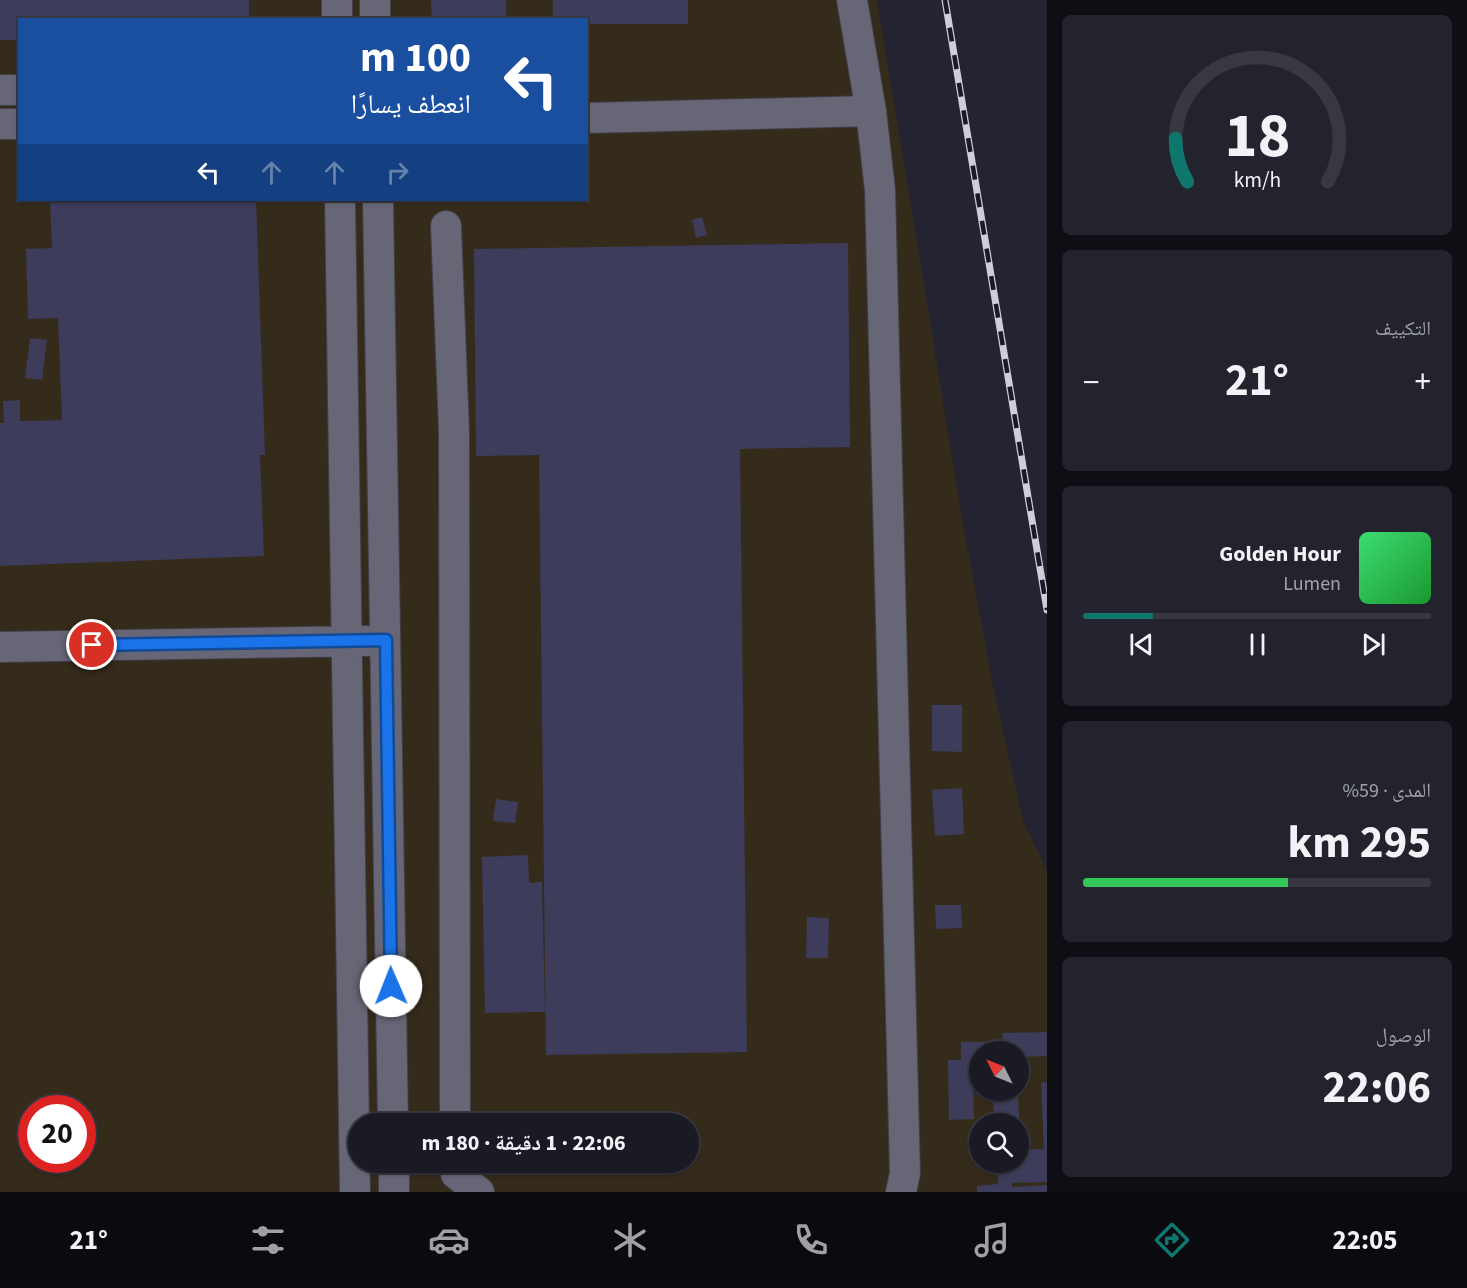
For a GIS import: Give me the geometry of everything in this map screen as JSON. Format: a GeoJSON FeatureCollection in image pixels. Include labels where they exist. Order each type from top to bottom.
{"type":"FeatureCollection","features":[{"type":"Feature","properties":{"kind":"lane"},"geometry":{"type":"LineString","coordinates":[[337,0],[337,18]]}},
{"type":"Feature","properties":{"kind":"lane"},"geometry":{"type":"LineString","coordinates":[[375,0],[375,18]]}},
{"type":"Feature","properties":{"kind":"lane"},"geometry":{"type":"LineString","coordinates":[[852,0],[871,111],[880,190],[905,1173],[901,1192]]}},
{"type":"Feature","properties":{"kind":"lane"},"geometry":{"type":"LineString","coordinates":[[0,90],[18,90]]}},
{"type":"Feature","properties":{"kind":"lane"},"geometry":{"type":"LineString","coordinates":[[588,118],[871,111]]}},
{"type":"Feature","properties":{"kind":"lane"},"geometry":{"type":"LineString","coordinates":[[0,124],[18,124]]}},
{"type":"Feature","properties":{"kind":"lane"},"geometry":{"type":"LineString","coordinates":[[340,201],[355,1192]]}},
{"type":"Feature","properties":{"kind":"lane"},"geometry":{"type":"LineString","coordinates":[[378,201],[393,1113]]}},
{"type":"Feature","properties":{"kind":"lane"},"geometry":{"type":"LineString","coordinates":[[446,226],[454,430],[455,1113]]}},
{"type":"Feature","properties":{"kind":"lane"},"geometry":{"type":"LineString","coordinates":[[0,646],[386,640]]}},
{"type":"Feature","properties":{"kind":"lane"},"geometry":{"type":"LineString","coordinates":[[394,1173],[394,1192]]}},
{"type":"Feature","properties":{"kind":"lane"},"geometry":{"type":"LineString","coordinates":[[456,1173],[479,1192]]}},
{"type":"Feature","properties":{"kind":"shaded area"},"geometry":{"type":"Polygon","coordinates":[[[0,0],[877,0],[964,529],[993,686],[1023,821],[1047,870],[1047,1192],[0,1192],[0,0]]]}},
{"type":"Feature","properties":{"kind":"building"},"geometry":{"type":"Polygon","coordinates":[[[0,0],[249,0],[249,18],[18,18],[18,40],[0,40],[0,0]]]}},
{"type":"Feature","properties":{"kind":"building"},"geometry":{"type":"Polygon","coordinates":[[[431,0],[506,0],[506,18],[432,18],[431,0]]]}},
{"type":"Feature","properties":{"kind":"building"},"geometry":{"type":"Polygon","coordinates":[[[553,0],[688,0],[688,24],[588,24],[588,18],[553,18],[553,0]]]}},
{"type":"Feature","properties":{"kind":"building"},"geometry":{"type":"Polygon","coordinates":[[[50,201],[256,201],[265,455],[260,455],[264,556],[0,566],[0,423],[4,423],[3,401],[20,400],[20,421],[62,420],[58,318],[28,319],[26,249],[52,248],[50,201]]]}},
{"type":"Feature","properties":{"kind":"building"},"geometry":{"type":"Polygon","coordinates":[[[702,217],[707,235],[696,238],[692,220],[702,217]]]}},
{"type":"Feature","properties":{"kind":"building"},"geometry":{"type":"Polygon","coordinates":[[[848,243],[850,447],[740,449],[747,1052],[546,1055],[539,455],[476,456],[474,249],[848,243]]]}},
{"type":"Feature","properties":{"kind":"building"},"geometry":{"type":"Polygon","coordinates":[[[30,338],[47,340],[42,380],[25,378],[30,338]]]}},
{"type":"Feature","properties":{"kind":"building"},"geometry":{"type":"Polygon","coordinates":[[[932,705],[962,705],[962,752],[932,751],[932,705]]]}},
{"type":"Feature","properties":{"kind":"building"},"geometry":{"type":"Polygon","coordinates":[[[962,788],[964,834],[935,836],[932,790],[962,788]]]}},
{"type":"Feature","properties":{"kind":"building"},"geometry":{"type":"Polygon","coordinates":[[[496,799],[518,802],[515,823],[493,821],[496,799]]]}},
{"type":"Feature","properties":{"kind":"building"},"geometry":{"type":"Polygon","coordinates":[[[528,855],[529,883],[542,882],[545,1012],[485,1013],[482,857],[528,855]]]}},
{"type":"Feature","properties":{"kind":"building"},"geometry":{"type":"Polygon","coordinates":[[[935,905],[961,905],[962,928],[936,929],[935,905]]]}},
{"type":"Feature","properties":{"kind":"building"},"geometry":{"type":"Polygon","coordinates":[[[807,917],[829,918],[828,958],[806,958],[807,917]]]}},
{"type":"Feature","properties":{"kind":"building"},"geometry":{"type":"Polygon","coordinates":[[[1047,1032],[1047,1056],[1029,1057],[1029,1041],[1003,1041],[1002,1033],[1047,1032]]]}},
{"type":"Feature","properties":{"kind":"building"},"geometry":{"type":"Polygon","coordinates":[[[961,1042],[969,1042],[969,1101],[973,1101],[974,1113],[969,1113],[969,1119],[949,1120],[948,1060],[961,1060],[961,1042]]]}},
{"type":"Feature","properties":{"kind":"building"},"geometry":{"type":"Polygon","coordinates":[[[1047,1082],[1047,1182],[1012,1183],[1012,1187],[1047,1185],[1047,1192],[977,1192],[977,1186],[998,1184],[998,1173],[1029,1173],[1029,1150],[1044,1149],[1041,1083],[1047,1082]]]}},
{"type":"Feature","properties":{"kind":"building"},"geometry":{"type":"Polygon","coordinates":[[[993,1101],[1018,1101],[1019,1113],[994,1113],[993,1101]]]}},
{"type":"Feature","properties":{"kind":"railway"},"geometry":{"type":"LineString","coordinates":[[945,0],[1047,610]]}},
{"type":"Feature","properties":{"kind":"route"},"geometry":{"type":"LineString","coordinates":[[92,645],[386,640],[391,986]]}}]}
